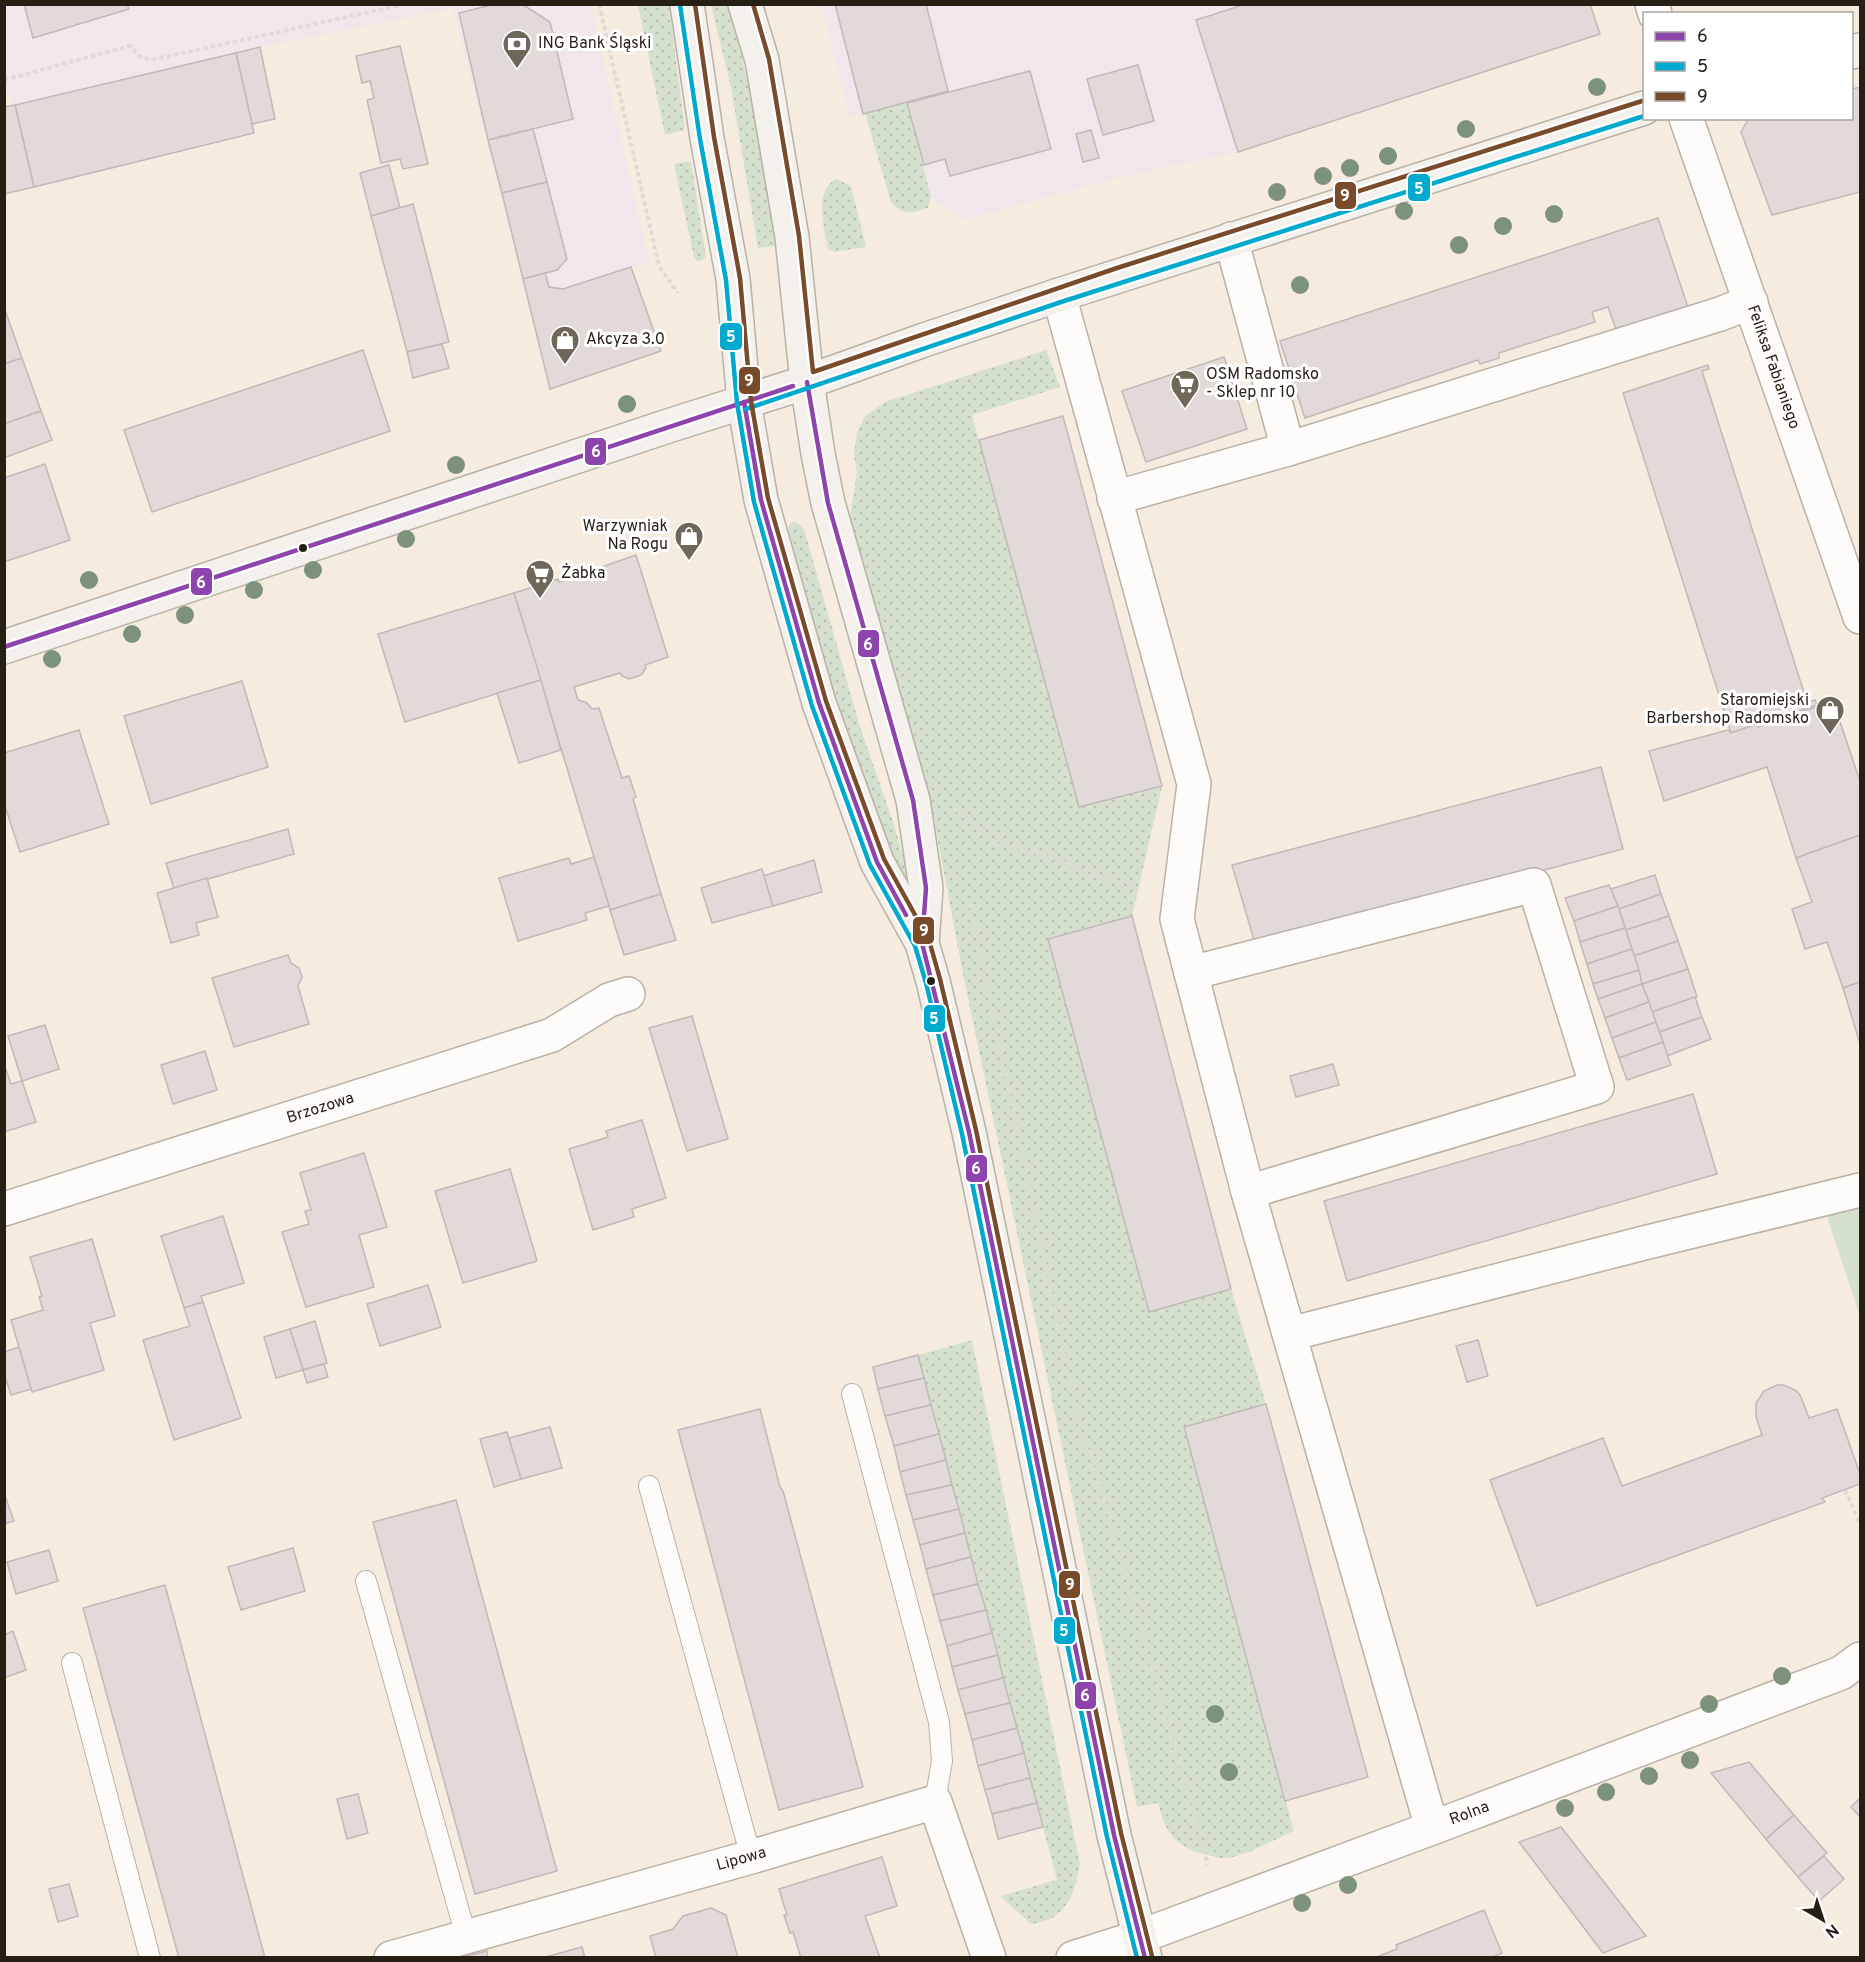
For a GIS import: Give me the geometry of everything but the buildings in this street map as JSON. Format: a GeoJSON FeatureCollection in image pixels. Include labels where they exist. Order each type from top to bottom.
{"type":"FeatureCollection","features":[{"type":"Feature","properties":{"kind":"street"},"geometry":{"type":"LineString","coordinates":[[687,4],[706,138],[733,279],[744,402],[761,500],[819,703],[877,862],[922,943],[969,1132],[1114,1835],[1142,1947]]}},
{"type":"Feature","properties":{"kind":"street"},"geometry":{"type":"LineString","coordinates":[[745,4],[762,60],[792,237],[807,382],[828,503],[913,800],[926,888],[922,943]]}},
{"type":"Feature","properties":{"kind":"street"},"geometry":{"type":"LineString","coordinates":[[4,647],[807,382],[1059,295],[1643,108]]}},
{"type":"Feature","properties":{"kind":"street","name":"Feliksa Fabianiego"},"geometry":{"type":"LineString","coordinates":[[1687,120],[1860,617]]}},
{"type":"Feature","properties":{"kind":"street"},"geometry":{"type":"LineString","coordinates":[[1231,239],[1288,449]]}},
{"type":"Feature","properties":{"kind":"street"},"geometry":{"type":"LineString","coordinates":[[1059,295],[1194,784],[1177,919],[1248,1192],[1432,1828]]}},
{"type":"Feature","properties":{"kind":"street"},"geometry":{"type":"LineString","coordinates":[[1114,498],[1288,449],[1720,314],[1751,302]]}},
{"type":"Feature","properties":{"kind":"street"},"geometry":{"type":"LineString","coordinates":[[1191,973],[1534,885],[1597,1087],[1248,1192]]}},
{"type":"Feature","properties":{"kind":"street","name":"Brzozowa"},"geometry":{"type":"LineString","coordinates":[[4,1209],[552,1035],[609,1000],[628,994]]}},
{"type":"Feature","properties":{"kind":"street"},"geometry":{"type":"LineString","coordinates":[[1290,1334],[1860,1190]]}},
{"type":"Feature","properties":{"kind":"street","name":"Rolna"},"geometry":{"type":"LineString","coordinates":[[1073,1958],[1142,1947],[1432,1828],[1841,1673],[1860,1659]]}},
{"type":"Feature","properties":{"kind":"street"},"geometry":{"type":"LineString","coordinates":[[935,1802],[990,1958]]}},
{"type":"Feature","properties":{"kind":"street","name":"Lipowa"},"geometry":{"type":"LineString","coordinates":[[391,1958],[751,1857],[935,1802]]}},
{"type":"Feature","properties":{"kind":"lane"},"geometry":{"type":"LineString","coordinates":[[852,1394],[939,1722],[942,1761],[935,1802]]}},
{"type":"Feature","properties":{"kind":"lane"},"geometry":{"type":"LineString","coordinates":[[649,1486],[751,1857]]}},
{"type":"Feature","properties":{"kind":"lane"},"geometry":{"type":"LineString","coordinates":[[366,1581],[466,1936]]}},
{"type":"Feature","properties":{"kind":"lane"},"geometry":{"type":"LineString","coordinates":[[72,1663],[150,1958]]}},
{"type":"Feature","properties":{"kind":"path"},"geometry":{"type":"LineString","coordinates":[[4,80],[130,46],[139,56],[151,60],[406,4]]}},
{"type":"Feature","properties":{"kind":"path"},"geometry":{"type":"LineString","coordinates":[[598,4],[659,266],[678,293]]}},
{"type":"Feature","properties":{"kind":"path"},"geometry":{"type":"LineString","coordinates":[[954,807],[998,843],[1049,857],[1148,894]]}},
{"type":"Feature","properties":{"kind":"path"},"geometry":{"type":"LineString","coordinates":[[968,898],[1081,1436],[1099,1482],[1208,1858],[1208,1869]]}},
{"type":"Feature","properties":{"kind":"path"},"geometry":{"type":"LineString","coordinates":[[1845,1490],[1860,1523]]}},
{"type":"Feature","properties":{"kind":"shaded area"},"geometry":{"type":"Polygon","coordinates":[[[1590,4],[1600,34],[1238,152],[1120,177],[964,220],[931,197],[924,165],[865,113],[850,117],[821,5],[1590,4]]]}},
{"type":"Feature","properties":{"kind":"shaded area"},"geometry":{"type":"Polygon","coordinates":[[[4,5],[591,5],[649,262],[631,268],[598,372],[550,389],[453,8],[260,47],[15,105],[5,91],[4,5]]]}},
{"type":"Feature","properties":{"kind":"green space"},"geometry":{"type":"Polygon","coordinates":[[[638,5],[669,5],[685,130],[665,135],[638,5]]]}},
{"type":"Feature","properties":{"kind":"green space"},"geometry":{"type":"Polygon","coordinates":[[[711,5],[730,5],[756,120],[775,246],[758,248],[731,87],[711,5]]]}},
{"type":"Feature","properties":{"kind":"green space"},"geometry":{"type":"Polygon","coordinates":[[[907,103],[931,197],[928,208],[912,212],[903,211],[891,202],[865,113],[907,103]]]}},
{"type":"Feature","properties":{"kind":"green space"},"geometry":{"type":"Polygon","coordinates":[[[691,161],[706,257],[701,261],[697,261],[694,257],[674,164],[691,161]]]}},
{"type":"Feature","properties":{"kind":"green space"},"geometry":{"type":"Polygon","coordinates":[[[836,179],[851,186],[866,247],[834,252],[828,249],[822,202],[824,193],[836,179]]]}},
{"type":"Feature","properties":{"kind":"green space"},"geometry":{"type":"Polygon","coordinates":[[[1046,350],[1060,387],[972,415],[1079,807],[1162,786],[1132,916],[1049,939],[1149,1312],[1231,1289],[1266,1404],[1184,1427],[1294,1831],[1251,1851],[1226,1858],[1197,1852],[1180,1843],[1168,1831],[1158,1803],[1137,1807],[964,979],[934,820],[850,516],[857,472],[854,455],[857,433],[864,417],[885,402],[1046,350]]]}},
{"type":"Feature","properties":{"kind":"green space"},"geometry":{"type":"Polygon","coordinates":[[[795,521],[804,529],[860,727],[893,822],[912,887],[905,889],[835,697],[788,528],[795,521]]]}},
{"type":"Feature","properties":{"kind":"green space"},"geometry":{"type":"Polygon","coordinates":[[[1860,1207],[1860,1316],[1826,1214],[1860,1207]]]}},
{"type":"Feature","properties":{"kind":"green space"},"geometry":{"type":"Polygon","coordinates":[[[972,1340],[1080,1864],[1068,1903],[1048,1920],[1031,1924],[1000,1896],[1057,1880],[918,1355],[972,1340]]]}},
{"type":"Feature","properties":{"kind":"transit line","name":"9"},"geometry":{"type":"LineString","coordinates":[[695,4],[714,137],[740,278],[751,401],[768,498],[826,701],[884,859],[929,940],[940,979],[976,1130],[1121,1833],[1152,1956]]}},
{"type":"Feature","properties":{"kind":"transit line","name":"9"},"geometry":{"type":"LineString","coordinates":[[753,4],[769,59],[799,236],[813,372],[1117,268],[1642,101]]}},
{"type":"Feature","properties":{"kind":"transit line","name":"5"},"geometry":{"type":"LineString","coordinates":[[680,5],[700,139],[726,280],[737,403],[754,502],[812,706],[870,865],[915,946],[926,983],[962,1134],[1107,1837],[1137,1958]]}},
{"type":"Feature","properties":{"kind":"transit line","name":"5"},"geometry":{"type":"LineString","coordinates":[[746,409],[1061,302],[1643,116]]}},
{"type":"Feature","properties":{"kind":"transit line","name":"6"},"geometry":{"type":"LineString","coordinates":[[807,382],[828,503],[913,800],[926,888],[922,943],[969,1132],[1114,1835],[1145,1958]]}},
{"type":"Feature","properties":{"kind":"transit line","name":"6"},"geometry":{"type":"LineString","coordinates":[[4,647],[793,386]]}},
{"type":"Feature","properties":{"kind":"transit line","name":"6"},"geometry":{"type":"LineString","coordinates":[[744,402],[761,500],[819,703],[877,862],[906,915]]}},
{"type":"Feature","properties":{"kind":"place","name":"ING Bank Śląski"},"geometry":{"type":"Point","coordinates":[517,70]}},
{"type":"Feature","properties":{"kind":"place","name":"Akcyza 3.0"},"geometry":{"type":"Point","coordinates":[565,366]}},
{"type":"Feature","properties":{"kind":"place","name":"OSM Radomsko - Sklep nr 10"},"geometry":{"type":"Point","coordinates":[1185,410]}},
{"type":"Feature","properties":{"kind":"place","name":"Warzywniak Na Rogu"},"geometry":{"type":"Point","coordinates":[689,562]}},
{"type":"Feature","properties":{"kind":"place","name":"Żabka"},"geometry":{"type":"Point","coordinates":[540,600]}},
{"type":"Feature","properties":{"kind":"place","name":"Staromiejski Barbershop Radomsko"},"geometry":{"type":"Point","coordinates":[1830,736]}}]}
